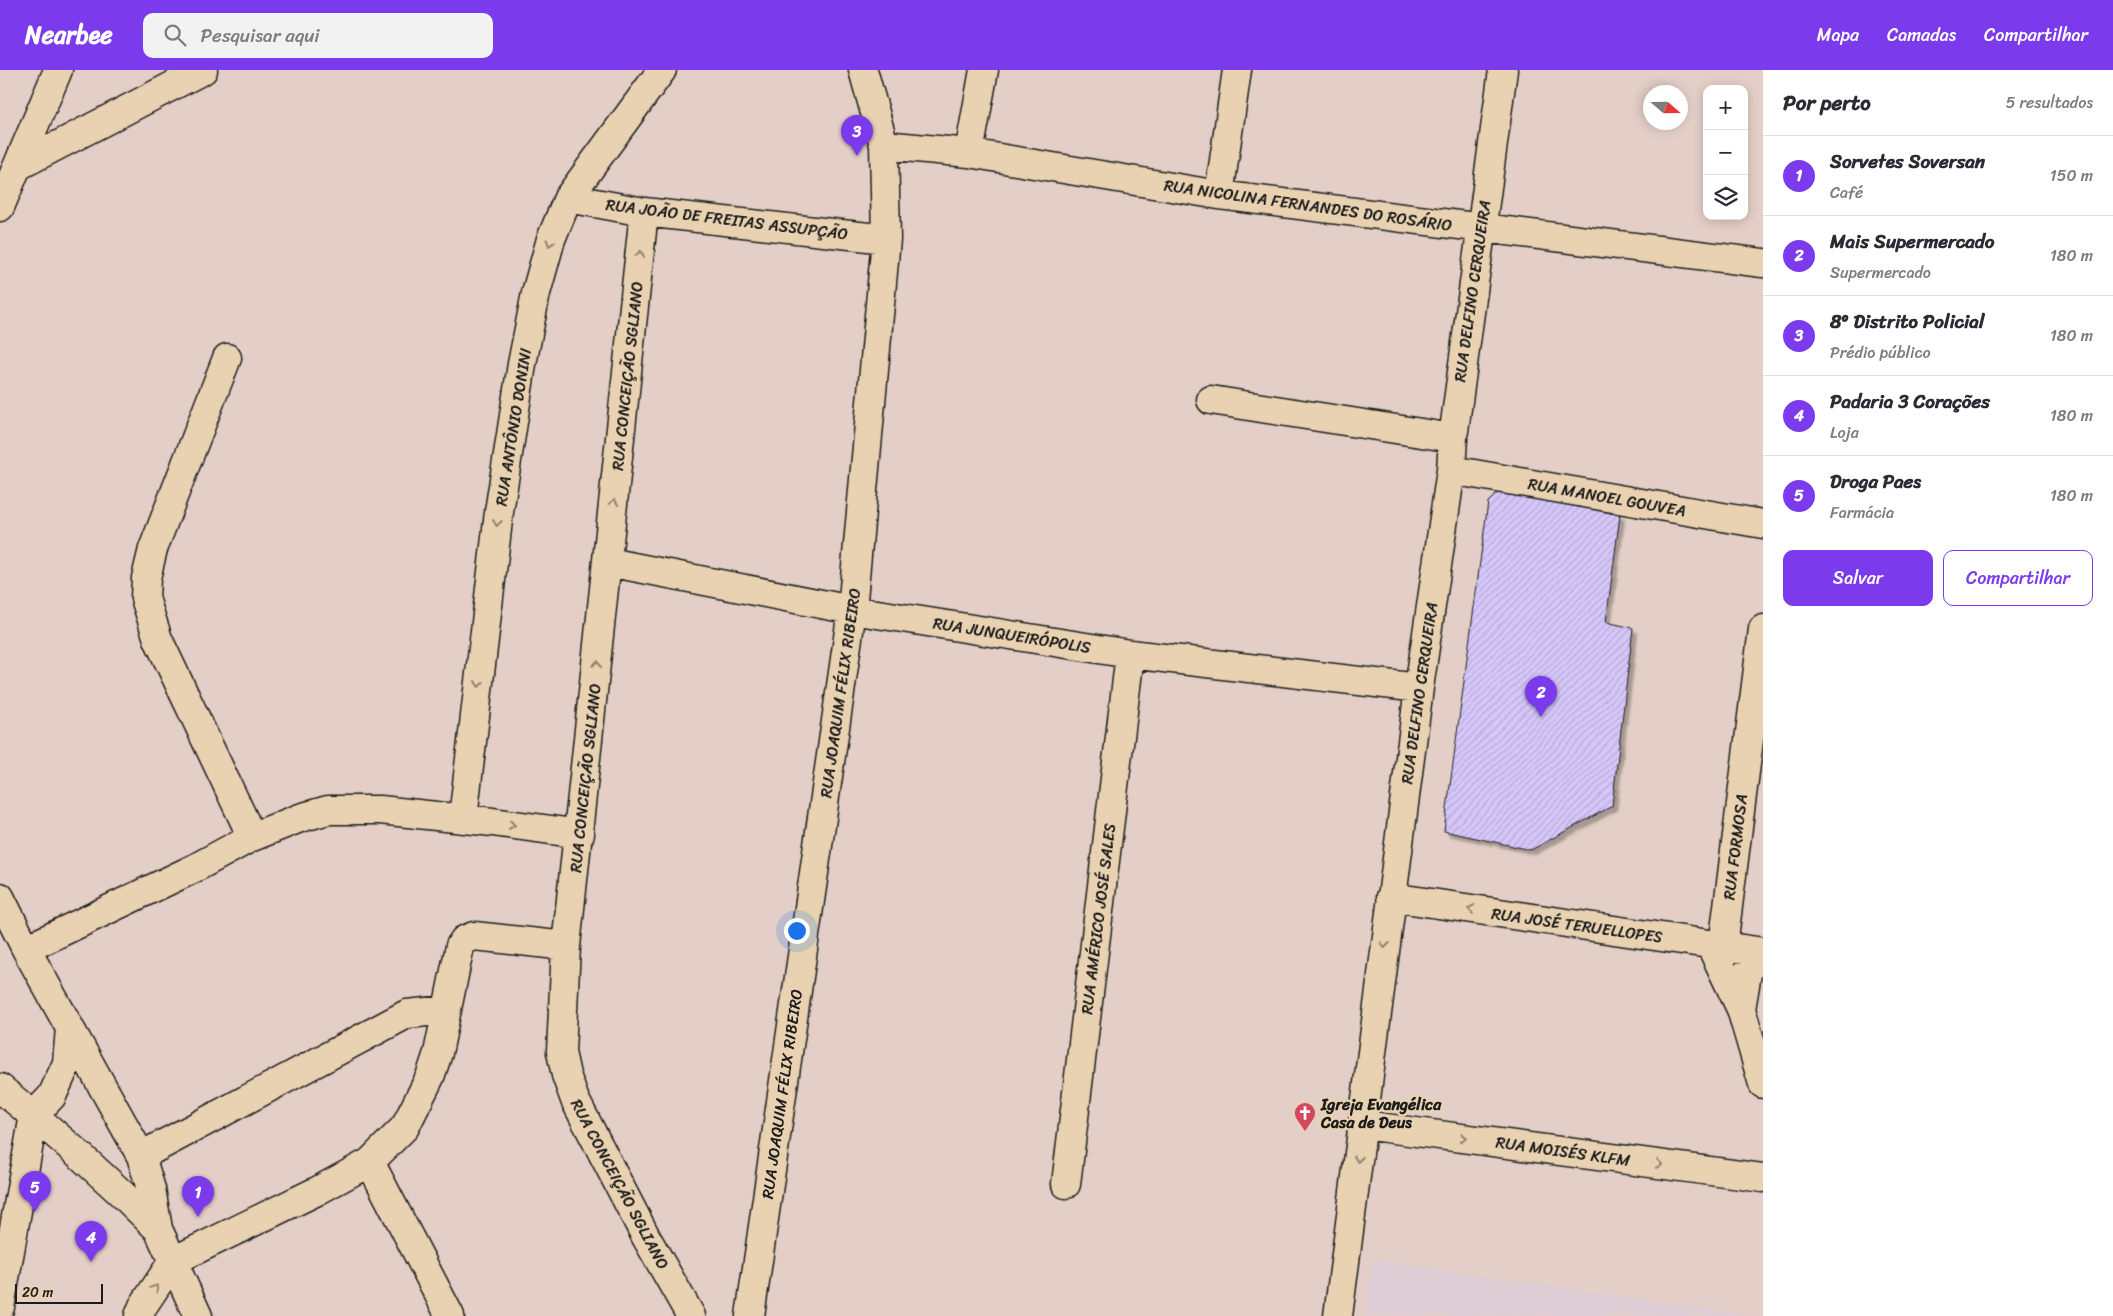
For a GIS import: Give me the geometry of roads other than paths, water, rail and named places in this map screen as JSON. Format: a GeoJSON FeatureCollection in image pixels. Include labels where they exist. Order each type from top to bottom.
{"type":"FeatureCollection","features":[{"type":"Feature","properties":{"kind":"street"},"geometry":{"type":"LineString","coordinates":[[0,207],[58,70]]}},
{"type":"Feature","properties":{"kind":"street"},"geometry":{"type":"LineString","coordinates":[[18,166],[203,70]]}},
{"type":"Feature","properties":{"kind":"street","name":"RUA ANTÔNIO DONINI"},"geometry":{"type":"LineString","coordinates":[[463,818],[499,512],[522,364],[539,284],[551,239],[568,198],[662,70]]}},
{"type":"Feature","properties":{"kind":"street","name":"RUA JOAQUIM FÉLIX RIBEIRO"},"geometry":{"type":"LineString","coordinates":[[750,1316],[852,610],[886,239],[884,145],[863,70]]}},
{"type":"Feature","properties":{"kind":"street"},"geometry":{"type":"LineString","coordinates":[[969,153],[984,70]]}},
{"type":"Feature","properties":{"kind":"street"},"geometry":{"type":"LineString","coordinates":[[1219,195],[1237,70]]}},
{"type":"Feature","properties":{"kind":"street","name":"RUA DELFINO CERQUEIRA"},"geometry":{"type":"LineString","coordinates":[[1338,1316],[1391,897],[1451,470],[1453,438],[1502,70]]}},
{"type":"Feature","properties":{"kind":"street","name":"RUA NICOLINA FERNANDES DO ROSÁRIO"},"geometry":{"type":"LineString","coordinates":[[884,145],[969,153],[1219,195],[1763,263]]}},
{"type":"Feature","properties":{"kind":"street","name":"RUA JOÃO DE FREITAS ASSUPÇÃO"},"geometry":{"type":"LineString","coordinates":[[568,198],[644,212],[886,239]]}},
{"type":"Feature","properties":{"kind":"street","name":"RUA CONCEIÇÃO SGLIANO"},"geometry":{"type":"LineString","coordinates":[[644,212],[580,834],[566,946],[561,1052],[566,1075],[575,1100],[628,1203],[691,1316]]}},
{"type":"Feature","properties":{"kind":"street"},"geometry":{"type":"LineString","coordinates":[[227,358],[153,549],[146,578],[145,598],[158,639],[170,668],[252,837]]}},
{"type":"Feature","properties":{"kind":"street"},"geometry":{"type":"LineString","coordinates":[[1211,400],[1453,438]]}},
{"type":"Feature","properties":{"kind":"street","name":"RUA MANOEL GOUVEA"},"geometry":{"type":"LineString","coordinates":[[1451,470],[1763,524]]}},
{"type":"Feature","properties":{"kind":"street","name":"RUA JUNQUEIRÓPOLIS"},"geometry":{"type":"LineString","coordinates":[[608,562],[852,610],[1130,654],[1419,688]]}},
{"type":"Feature","properties":{"kind":"street","name":"RUA FORMOSA"},"geometry":{"type":"LineString","coordinates":[[1716,945],[1763,629]]}},
{"type":"Feature","properties":{"kind":"street","name":"RUA AMÉRICO JOSÉ SALES"},"geometry":{"type":"LineString","coordinates":[[1066,1184],[1130,654]]}},
{"type":"Feature","properties":{"kind":"street"},"geometry":{"type":"LineString","coordinates":[[26,949],[195,868],[252,837],[300,818],[328,810],[380,810],[463,818],[580,834]]}},
{"type":"Feature","properties":{"kind":"street"},"geometry":{"type":"LineString","coordinates":[[0,897],[26,949],[141,1156],[152,1189],[158,1229]]}},
{"type":"Feature","properties":{"kind":"street","name":"RUA JOSÉ TERUELLOPES"},"geometry":{"type":"LineString","coordinates":[[1391,897],[1761,952]]}},
{"type":"Feature","properties":{"kind":"street"},"geometry":{"type":"LineString","coordinates":[[139,1316],[143,1306],[174,1261],[317,1191],[370,1162],[405,1128],[419,1102],[438,1053],[457,957],[464,940],[474,936],[566,946]]}},
{"type":"Feature","properties":{"kind":"street"},"geometry":{"type":"LineString","coordinates":[[1716,945],[1741,1009],[1763,1084]]}},
{"type":"Feature","properties":{"kind":"street"},"geometry":{"type":"LineString","coordinates":[[1741,1009],[1748,973],[1761,952]]}},
{"type":"Feature","properties":{"kind":"street"},"geometry":{"type":"LineString","coordinates":[[141,1156],[407,1014],[447,1010]]}},
{"type":"Feature","properties":{"kind":"street"},"geometry":{"type":"LineString","coordinates":[[0,1307],[34,1115],[52,1096],[67,1064],[70,1028]]}},
{"type":"Feature","properties":{"kind":"street"},"geometry":{"type":"LineString","coordinates":[[0,1088],[34,1115],[124,1194],[158,1229],[198,1316]]}},
{"type":"Feature","properties":{"kind":"street","name":"RUA MOISÉS KLFM"},"geometry":{"type":"LineString","coordinates":[[1363,1125],[1763,1178]]}},
{"type":"Feature","properties":{"kind":"street"},"geometry":{"type":"LineString","coordinates":[[370,1162],[450,1316]]}},
{"type":"Feature","properties":{"kind":"place","name":"8º Distrito Policial"},"geometry":{"type":"Point","coordinates":[857,156]}},
{"type":"Feature","properties":{"kind":"place","name":"Mais Supermercado"},"geometry":{"type":"Point","coordinates":[1541,717]}},
{"type":"Feature","properties":{"kind":"place","name":"Igreja Evangélica Casa de Deus"},"geometry":{"type":"Point","coordinates":[1305,1132]}},
{"type":"Feature","properties":{"kind":"place","name":"Droga Paes"},"geometry":{"type":"Point","coordinates":[35,1212]}},
{"type":"Feature","properties":{"kind":"place","name":"Sorvetes Soversan"},"geometry":{"type":"Point","coordinates":[198,1217]}},
{"type":"Feature","properties":{"kind":"place","name":"Padaria 3 Corações"},"geometry":{"type":"Point","coordinates":[91,1262]}}]}
